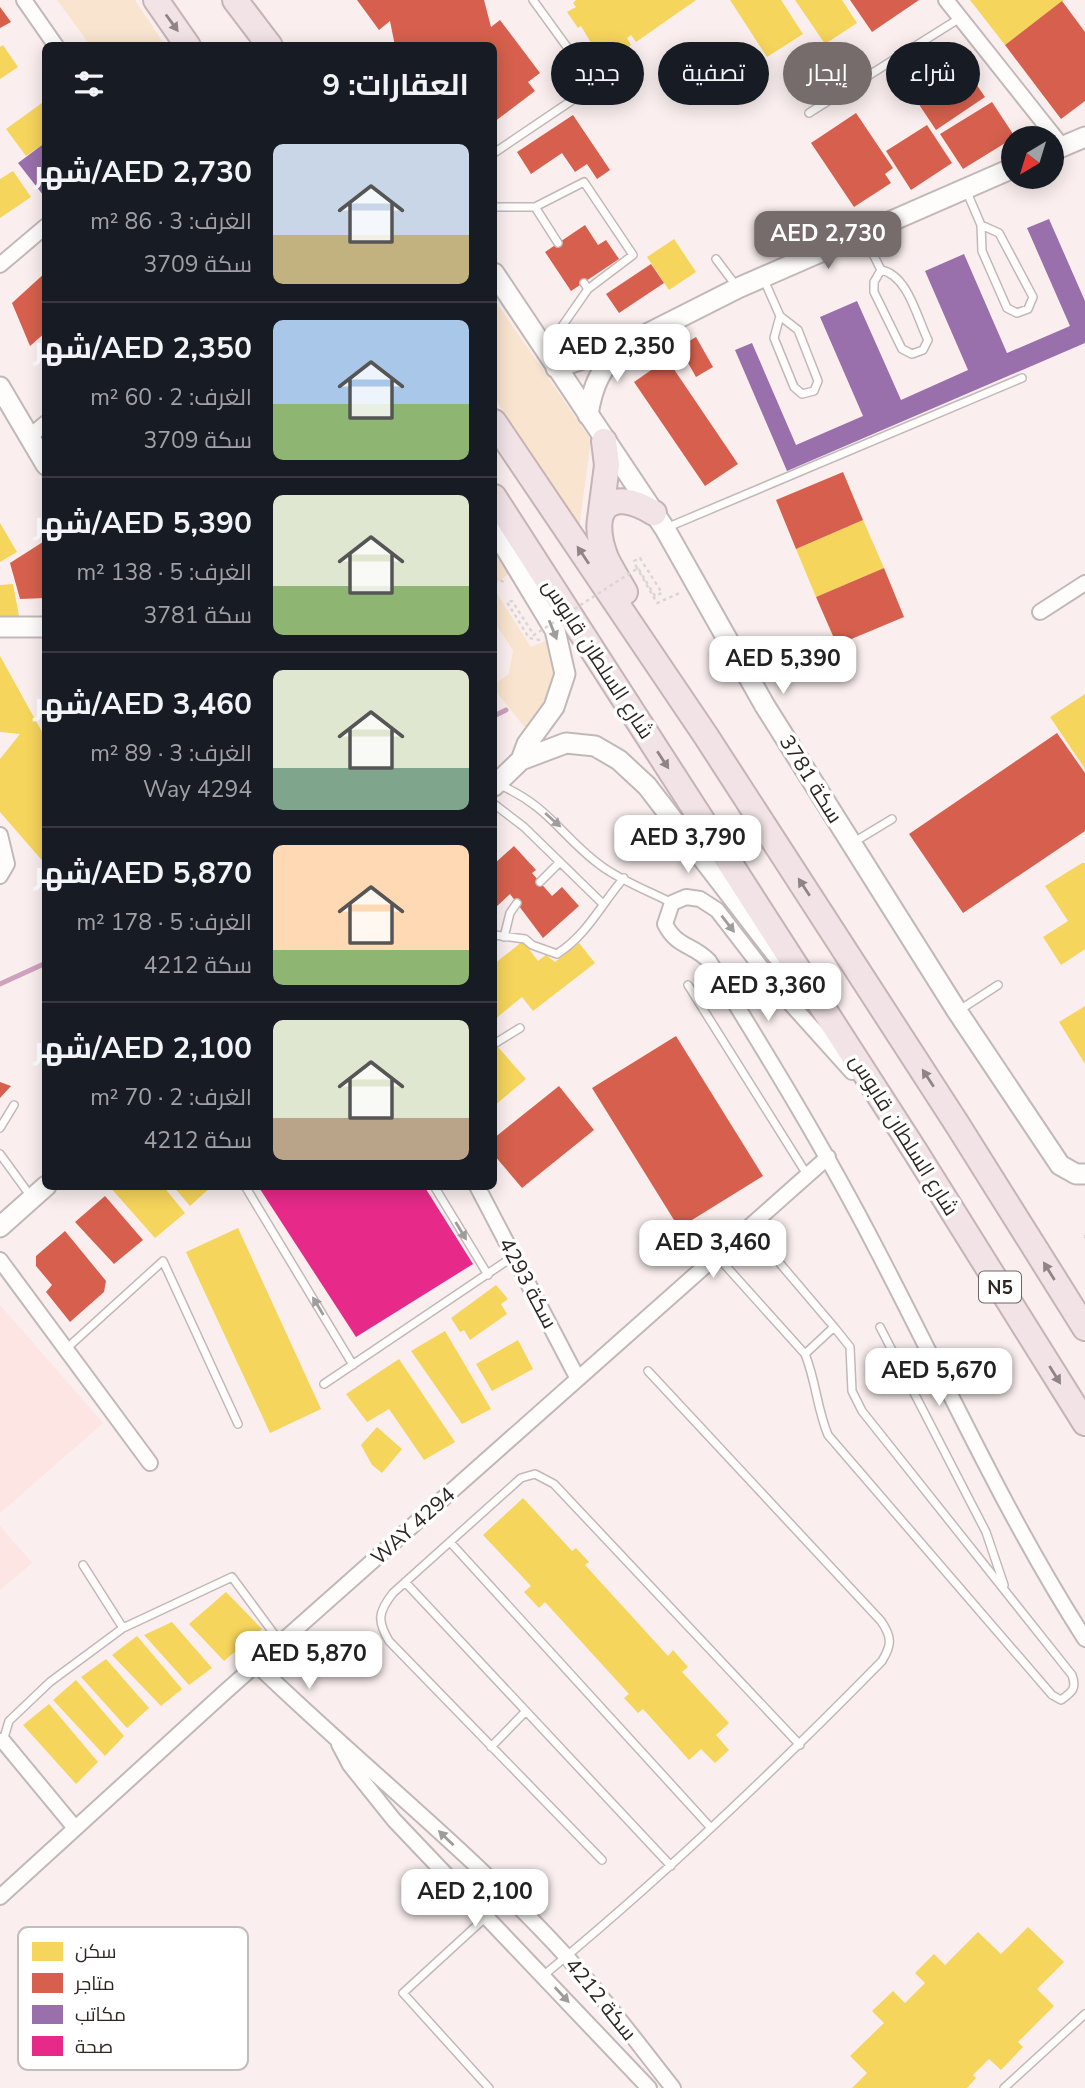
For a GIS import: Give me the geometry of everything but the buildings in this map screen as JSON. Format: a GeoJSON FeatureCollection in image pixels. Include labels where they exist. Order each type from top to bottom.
{"type":"FeatureCollection","features":[{"type":"Feature","properties":{"kind":"highway"},"geometry":{"type":"LineString","coordinates":[[156,0],[185,42]]}},
{"type":"Feature","properties":{"kind":"highway"},"geometry":{"type":"LineString","coordinates":[[217,0],[246,42]]}},
{"type":"Feature","properties":{"kind":"highway"},"geometry":{"type":"LineString","coordinates":[[235,0],[267,42]]}},
{"type":"Feature","properties":{"kind":"highway","name":"N5"},"geometry":{"type":"LineString","coordinates":[[497,426],[706,736],[957,1124],[1085,1328]]}},
{"type":"Feature","properties":{"kind":"highway"},"geometry":{"type":"LineString","coordinates":[[604,441],[607,466],[600,519],[606,557],[706,736]]}},
{"type":"Feature","properties":{"kind":"highway"},"geometry":{"type":"LineString","coordinates":[[600,519],[607,506],[618,499],[634,501],[659,521]]}},
{"type":"Feature","properties":{"kind":"highway","name":"شارع السلطان قابوس"},"geometry":{"type":"LineString","coordinates":[[497,502],[892,1115],[1085,1423]]}},
{"type":"Feature","properties":{"kind":"street"},"geometry":{"type":"LineString","coordinates":[[24,0],[52,42]]}},
{"type":"Feature","properties":{"kind":"street"},"geometry":{"type":"LineString","coordinates":[[946,0],[1041,126]]}},
{"type":"Feature","properties":{"kind":"street"},"geometry":{"type":"LineString","coordinates":[[1064,145],[1085,137]]}},
{"type":"Feature","properties":{"kind":"street"},"geometry":{"type":"LineString","coordinates":[[556,368],[629,343],[738,288],[1001,172]]}},
{"type":"Feature","properties":{"kind":"street"},"geometry":{"type":"LineString","coordinates":[[0,265],[42,229]]}},
{"type":"Feature","properties":{"kind":"street","name":"سكة 3781"},"geometry":{"type":"LineString","coordinates":[[497,278],[659,521],[698,584],[765,706],[957,1011],[1060,1165],[1076,1174],[1085,1174]]}},
{"type":"Feature","properties":{"kind":"street"},"geometry":{"type":"LineString","coordinates":[[588,415],[591,394],[600,374],[612,356],[629,343]]}},
{"type":"Feature","properties":{"kind":"street"},"geometry":{"type":"LineString","coordinates":[[0,387],[42,458]]}},
{"type":"Feature","properties":{"kind":"street"},"geometry":{"type":"LineString","coordinates":[[29,437],[42,426]]}},
{"type":"Feature","properties":{"kind":"street"},"geometry":{"type":"LineString","coordinates":[[497,534],[555,630],[565,674],[554,707],[527,744],[521,761]]}},
{"type":"Feature","properties":{"kind":"street"},"geometry":{"type":"LineString","coordinates":[[1040,612],[1085,583]]}},
{"type":"Feature","properties":{"kind":"street"},"geometry":{"type":"LineString","coordinates":[[0,627],[42,627]]}},
{"type":"Feature","properties":{"kind":"street"},"geometry":{"type":"LineString","coordinates":[[497,783],[521,761],[566,743],[594,746],[619,760],[647,786],[704,863],[836,1029]]}},
{"type":"Feature","properties":{"kind":"street"},"geometry":{"type":"LineString","coordinates":[[0,835],[7,864],[0,876]]}},
{"type":"Feature","properties":{"kind":"street"},"geometry":{"type":"LineString","coordinates":[[892,1115],[781,993],[717,910],[699,898],[686,897],[672,903],[665,924],[671,936],[709,961],[828,1157],[1047,1580],[1085,1639]]}},
{"type":"Feature","properties":{"kind":"street","name":"سكة 3781"},"geometry":{"type":"LineString","coordinates":[[1045,1139],[1066,1157],[1085,1164]]}},
{"type":"Feature","properties":{"kind":"street","name":"WAY 4294"},"geometry":{"type":"LineString","coordinates":[[0,1897],[256,1664],[806,1173],[828,1157]]}},
{"type":"Feature","properties":{"kind":"street","name":"سكة 4293"},"geometry":{"type":"LineString","coordinates":[[479,1190],[578,1379]]}},
{"type":"Feature","properties":{"kind":"street"},"geometry":{"type":"LineString","coordinates":[[0,1227],[39,1193]]}},
{"type":"Feature","properties":{"kind":"street"},"geometry":{"type":"LineString","coordinates":[[0,1260],[150,1463]]}},
{"type":"Feature","properties":{"kind":"street","name":"سكة 4212"},"geometry":{"type":"LineString","coordinates":[[256,1664],[338,1743],[401,1794],[567,1956],[673,2088]]}},
{"type":"Feature","properties":{"kind":"street"},"geometry":{"type":"LineString","coordinates":[[2,1741],[75,1828]]}},
{"type":"Feature","properties":{"kind":"street","name":"سكة 4212"},"geometry":{"type":"LineString","coordinates":[[338,1743],[350,1765],[378,1800],[649,2088]]}},
{"type":"Feature","properties":{"kind":"street"},"geometry":{"type":"LineString","coordinates":[[378,1800],[401,1794]]}},
{"type":"Feature","properties":{"kind":"street"},"geometry":{"type":"LineString","coordinates":[[636,2074],[652,2062]]}},
{"type":"Feature","properties":{"kind":"lane"},"geometry":{"type":"LineString","coordinates":[[246,0],[279,42]]}},
{"type":"Feature","properties":{"kind":"lane"},"geometry":{"type":"LineString","coordinates":[[533,0],[563,42]]}},
{"type":"Feature","properties":{"kind":"lane"},"geometry":{"type":"LineString","coordinates":[[809,113],[960,18]]}},
{"type":"Feature","properties":{"kind":"lane"},"geometry":{"type":"LineString","coordinates":[[497,151],[565,105]]}},
{"type":"Feature","properties":{"kind":"lane"},"geometry":{"type":"LineString","coordinates":[[497,207],[535,207],[584,182],[633,254],[586,286],[544,351]]}},
{"type":"Feature","properties":{"kind":"lane"},"geometry":{"type":"LineString","coordinates":[[965,189],[981,225],[982,251],[1007,308],[1017,313],[1028,309],[1033,297],[999,233],[981,225]]}},
{"type":"Feature","properties":{"kind":"lane"},"geometry":{"type":"LineString","coordinates":[[535,207],[558,243]]}},
{"type":"Feature","properties":{"kind":"lane"},"geometry":{"type":"LineString","coordinates":[[816,254],[819,218]]}},
{"type":"Feature","properties":{"kind":"lane"},"geometry":{"type":"LineString","coordinates":[[863,233],[881,270]]}},
{"type":"Feature","properties":{"kind":"lane"},"geometry":{"type":"LineString","coordinates":[[716,259],[738,288]]}},
{"type":"Feature","properties":{"kind":"lane"},"geometry":{"type":"LineString","coordinates":[[881,270],[893,272],[901,282],[928,340],[923,350],[912,354],[902,349],[874,292],[874,282],[881,270]]}},
{"type":"Feature","properties":{"kind":"lane"},"geometry":{"type":"LineString","coordinates":[[763,277],[779,316],[798,330],[818,381],[814,391],[802,394],[794,387],[774,338],[779,316]]}},
{"type":"Feature","properties":{"kind":"lane"},"geometry":{"type":"LineString","coordinates":[[659,521],[1022,379]]}},
{"type":"Feature","properties":{"kind":"lane"},"geometry":{"type":"LineString","coordinates":[[497,786],[524,796],[550,816],[601,866],[672,903]]}},
{"type":"Feature","properties":{"kind":"lane"},"geometry":{"type":"LineString","coordinates":[[497,806],[524,827],[603,904]]}},
{"type":"Feature","properties":{"kind":"lane"},"geometry":{"type":"LineString","coordinates":[[852,844],[892,819]]}},
{"type":"Feature","properties":{"kind":"lane"},"geometry":{"type":"LineString","coordinates":[[540,882],[560,862]]}},
{"type":"Feature","properties":{"kind":"lane"},"geometry":{"type":"LineString","coordinates":[[497,936],[525,939],[532,945],[557,954],[587,929],[624,878]]}},
{"type":"Feature","properties":{"kind":"lane"},"geometry":{"type":"LineString","coordinates":[[504,937],[510,913],[517,903]]}},
{"type":"Feature","properties":{"kind":"lane"},"geometry":{"type":"LineString","coordinates":[[688,985],[806,1173]]}},
{"type":"Feature","properties":{"kind":"lane"},"geometry":{"type":"LineString","coordinates":[[957,1011],[998,985]]}},
{"type":"Feature","properties":{"kind":"lane"},"geometry":{"type":"LineString","coordinates":[[497,1042],[520,1028]]}},
{"type":"Feature","properties":{"kind":"lane"},"geometry":{"type":"LineString","coordinates":[[0,1128],[14,1105]]}},
{"type":"Feature","properties":{"kind":"lane"},"geometry":{"type":"LineString","coordinates":[[0,1154],[39,1193]]}},
{"type":"Feature","properties":{"kind":"lane"},"geometry":{"type":"LineString","coordinates":[[247,1190],[353,1365]]}},
{"type":"Feature","properties":{"kind":"lane"},"geometry":{"type":"LineString","coordinates":[[436,1190],[488,1275]]}},
{"type":"Feature","properties":{"kind":"lane"},"geometry":{"type":"LineString","coordinates":[[715,1255],[805,1354],[816,1382],[821,1418],[828,1435],[1052,1695],[1061,1700],[1073,1692],[1075,1684],[1072,1675],[862,1411],[852,1391],[850,1347],[749,1226]]}},
{"type":"Feature","properties":{"kind":"lane"},"geometry":{"type":"LineString","coordinates":[[324,1384],[514,1256]]}},
{"type":"Feature","properties":{"kind":"lane"},"geometry":{"type":"LineString","coordinates":[[66,1350],[163,1261],[238,1424]]}},
{"type":"Feature","properties":{"kind":"lane"},"geometry":{"type":"LineString","coordinates":[[805,1354],[834,1327]]}},
{"type":"Feature","properties":{"kind":"lane"},"geometry":{"type":"LineString","coordinates":[[880,1327],[986,1532],[1006,1590]]}},
{"type":"Feature","properties":{"kind":"lane"},"geometry":{"type":"LineString","coordinates":[[544,1975],[671,1866],[800,1745],[882,1661],[891,1647],[890,1634],[881,1621],[648,1371]]}},
{"type":"Feature","properties":{"kind":"lane"},"geometry":{"type":"LineString","coordinates":[[602,1860],[389,1641],[379,1624],[381,1608],[405,1582],[521,1478],[535,1474],[554,1484],[800,1745]]}},
{"type":"Feature","properties":{"kind":"lane"},"geometry":{"type":"LineString","coordinates":[[450,1542],[711,1828]]}},
{"type":"Feature","properties":{"kind":"lane"},"geometry":{"type":"LineString","coordinates":[[83,1565],[123,1628]]}},
{"type":"Feature","properties":{"kind":"lane"},"geometry":{"type":"LineString","coordinates":[[2,1741],[9,1721],[50,1682],[123,1628],[232,1577],[281,1643]]}},
{"type":"Feature","properties":{"kind":"lane"},"geometry":{"type":"LineString","coordinates":[[405,1582],[671,1866]]}},
{"type":"Feature","properties":{"kind":"lane"},"geometry":{"type":"LineString","coordinates":[[491,1746],[526,1711]]}},
{"type":"Feature","properties":{"kind":"lane"},"geometry":{"type":"LineString","coordinates":[[487,1916],[403,1993],[489,2088]]}},
{"type":"Feature","properties":{"kind":"lane"},"geometry":{"type":"LineString","coordinates":[[1004,2088],[1085,2014]]}},
{"type":"Feature","properties":{"kind":"path"},"geometry":{"type":"LineString","coordinates":[[540,640],[529,638],[507,602],[512,601],[534,635],[638,568],[655,596],[662,593],[640,558],[634,561],[636,566],[657,603],[698,584]]}},
{"type":"Feature","properties":{"kind":"path"},"geometry":{"type":"LineString","coordinates":[[497,579],[503,582]]}},
{"type":"Feature","properties":{"kind":"path"},"geometry":{"type":"LineString","coordinates":[[1085,1235],[1085,1242]]}},
{"type":"Feature","properties":{"kind":"shaded area"},"geometry":{"type":"Polygon","coordinates":[[[57,0],[135,0],[163,42],[88,42],[57,0]]]}},
{"type":"Feature","properties":{"kind":"shaded area"},"geometry":{"type":"Polygon","coordinates":[[[497,303],[591,440],[579,528],[497,402],[497,303]]]}},
{"type":"Feature","properties":{"kind":"shaded area"},"geometry":{"type":"Polygon","coordinates":[[[497,547],[511,572],[497,583],[497,547]]]}},
{"type":"Feature","properties":{"kind":"shaded area"},"geometry":{"type":"Polygon","coordinates":[[[497,594],[531,647],[551,639],[559,674],[530,734],[497,693],[497,682],[509,674],[513,650],[497,626],[497,594]]]}},
{"type":"Feature","properties":{"kind":"shaded area"},"geometry":{"type":"Polygon","coordinates":[[[0,1305],[103,1423],[0,1513],[0,1305]]]}},
{"type":"Feature","properties":{"kind":"shaded area"},"geometry":{"type":"Polygon","coordinates":[[[0,1526],[32,1563],[0,1590],[0,1526]]]}},
{"type":"Feature","properties":{"kind":"waterway"},"geometry":{"type":"LineString","coordinates":[[497,714],[506,710]]}},
{"type":"Feature","properties":{"kind":"waterway"},"geometry":{"type":"LineString","coordinates":[[0,984],[42,965]]}}]}
